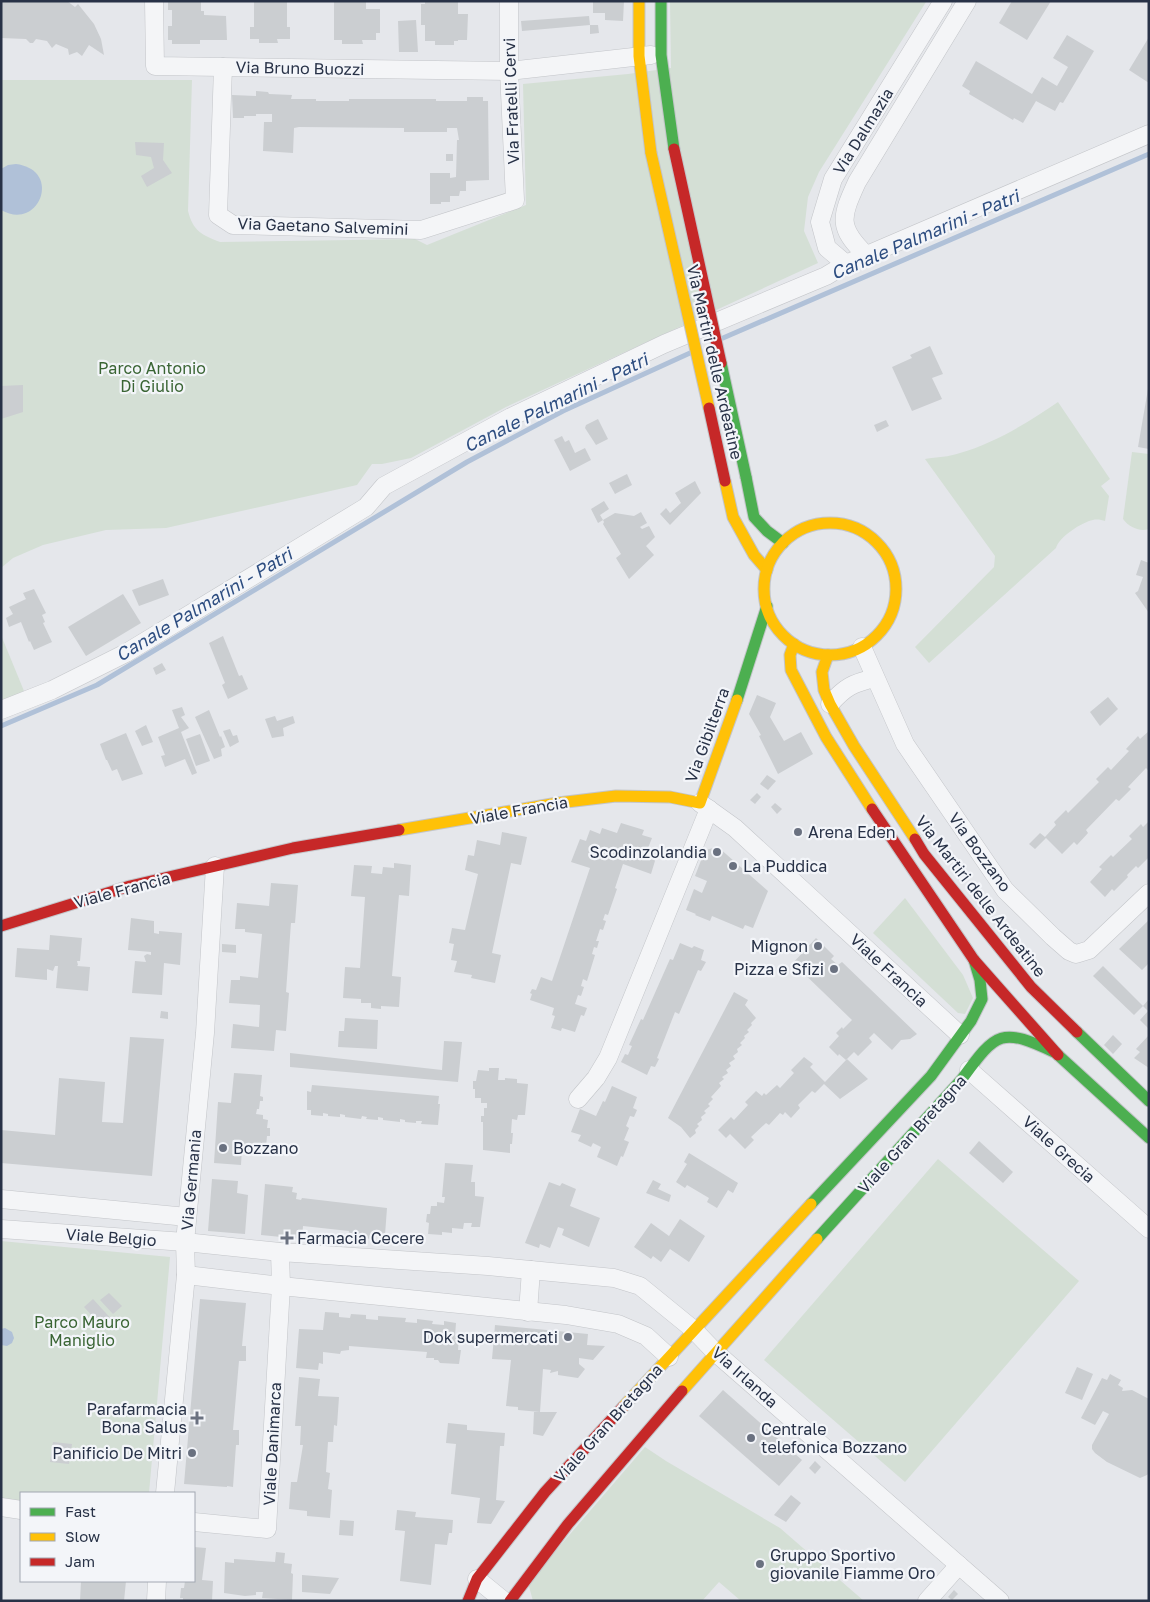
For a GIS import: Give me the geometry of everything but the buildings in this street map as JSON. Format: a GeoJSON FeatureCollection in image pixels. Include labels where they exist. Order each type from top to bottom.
{"type":"FeatureCollection","features":[{"type":"Feature","properties":{"kind":"street","name":"Via Bruno Buozzi"},"geometry":{"type":"LineString","coordinates":[[154,1],[155,66],[509,71],[661,54]]}},
{"type":"Feature","properties":{"kind":"street","name":"Via Fratelli Cervi"},"geometry":{"type":"LineString","coordinates":[[509,1],[509,71],[514,200]]}},
{"type":"Feature","properties":{"kind":"street","name":"Via Martiri delle Ardeatine"},"geometry":{"type":"LineString","coordinates":[[639,1],[639,56],[651,153],[733,517],[754,555],[767,570]]}},
{"type":"Feature","properties":{"kind":"street","name":"Via Martiri delle Ardeatine"},"geometry":{"type":"LineString","coordinates":[[661,1],[661,54],[674,149],[754,517],[767,532],[783,542]]}},
{"type":"Feature","properties":{"kind":"street","name":"Via Dalmazia"},"geometry":{"type":"LineString","coordinates":[[846,264],[827,248],[820,222],[833,179],[944,1]]}},
{"type":"Feature","properties":{"kind":"street","name":"Via Dalmazia"},"geometry":{"type":"LineString","coordinates":[[866,256],[852,242],[844,228],[845,208],[857,182],[967,1]]}},
{"type":"Feature","properties":{"kind":"street","name":"Via Gaetano Salvemini"},"geometry":{"type":"LineString","coordinates":[[223,66],[218,215],[233,225],[421,230],[514,200]]}},
{"type":"Feature","properties":{"kind":"street"},"geometry":{"type":"LineString","coordinates":[[1,710],[52,690],[126,653],[366,507],[384,486],[511,417],[664,344],[826,276],[846,264],[1149,134]]}},
{"type":"Feature","properties":{"kind":"street"},"geometry":{"type":"LineString","coordinates":[[819,523],[840,523],[859,529],[876,541],[889,557],[896,577],[896,598],[890,617],[878,634],[862,647],[846,653],[828,654],[805,649],[794,644],[783,634],[773,621],[767,606],[764,588],[767,570],[773,555],[783,542],[800,530],[819,523]]}},
{"type":"Feature","properties":{"kind":"street","name":"Via Gibilterra"},"geometry":{"type":"LineString","coordinates":[[704,806],[767,606]]}},
{"type":"Feature","properties":{"kind":"street","name":"Via Gibilterra"},"geometry":{"type":"LineString","coordinates":[[745,678],[760,650],[769,640],[783,634]]}},
{"type":"Feature","properties":{"kind":"street"},"geometry":{"type":"LineString","coordinates":[[794,644],[790,656],[791,670],[826,737],[897,847],[974,960],[1056,1053],[1149,1138]]}},
{"type":"Feature","properties":{"kind":"street","name":"Via Bozzano"},"geometry":{"type":"LineString","coordinates":[[862,647],[905,744],[1005,890],[1069,951],[1076,954],[1089,950],[1149,893]]}},
{"type":"Feature","properties":{"kind":"street","name":"Via Martiri delle Ardeatine"},"geometry":{"type":"LineString","coordinates":[[828,654],[822,672],[824,690],[830,704],[863,761],[924,854],[1031,987],[1144,1097]]}},
{"type":"Feature","properties":{"kind":"street"},"geometry":{"type":"LineString","coordinates":[[830,704],[850,684],[875,678]]}},
{"type":"Feature","properties":{"kind":"street","name":"Viale Francia"},"geometry":{"type":"LineString","coordinates":[[1,926],[130,886],[293,848],[558,803],[616,796],[670,797],[704,806],[735,828],[960,1035]]}},
{"type":"Feature","properties":{"kind":"street"},"geometry":{"type":"LineString","coordinates":[[578,1099],[596,1078],[608,1058],[704,806]]}},
{"type":"Feature","properties":{"kind":"street","name":"Via Germania"},"geometry":{"type":"LineString","coordinates":[[165,1492],[186,1275],[185,1242],[205,1033],[214,866]]}},
{"type":"Feature","properties":{"kind":"street","name":"Viale Gran Bretagna"},"geometry":{"type":"LineString","coordinates":[[468,1601],[477,1579],[545,1492],[931,1076],[971,1021],[982,999],[980,980],[974,960]]}},
{"type":"Feature","properties":{"kind":"street","name":"Viale Gran Bretagna"},"geometry":{"type":"LineString","coordinates":[[510,1601],[535,1565],[614,1468],[715,1352],[969,1070],[986,1046],[998,1038],[1017,1036],[1056,1053]]}},
{"type":"Feature","properties":{"kind":"street","name":"Viale Grecia"},"geometry":{"type":"LineString","coordinates":[[969,1070],[1149,1229]]}},
{"type":"Feature","properties":{"kind":"street","name":"Viale Belgio"},"geometry":{"type":"LineString","coordinates":[[1,1199],[188,1217]]}},
{"type":"Feature","properties":{"kind":"street","name":"Viale Belgio"},"geometry":{"type":"LineString","coordinates":[[1,1229],[185,1242],[280,1252],[531,1270],[614,1278],[640,1286],[694,1330]]}},
{"type":"Feature","properties":{"kind":"street"},"geometry":{"type":"LineString","coordinates":[[280,1252],[281,1286]]}},
{"type":"Feature","properties":{"kind":"street"},"geometry":{"type":"LineString","coordinates":[[763,1257],[784,1276]]}},
{"type":"Feature","properties":{"kind":"street"},"geometry":{"type":"LineString","coordinates":[[528,1312],[531,1270]]}},
{"type":"Feature","properties":{"kind":"street"},"geometry":{"type":"LineString","coordinates":[[186,1275],[566,1315],[618,1324],[646,1336],[669,1357]]}},
{"type":"Feature","properties":{"kind":"street","name":"Viale Danimarca"},"geometry":{"type":"LineString","coordinates":[[195,1522],[267,1529],[281,1286]]}},
{"type":"Feature","properties":{"kind":"street","name":"Via Irlanda"},"geometry":{"type":"LineString","coordinates":[[694,1330],[715,1352],[1000,1601]]}},
{"type":"Feature","properties":{"kind":"street"},"geometry":{"type":"LineString","coordinates":[[1,1507],[20,1510]]}},
{"type":"Feature","properties":{"kind":"street"},"geometry":{"type":"LineString","coordinates":[[927,1601],[959,1565]]}},
{"type":"Feature","properties":{"kind":"street"},"geometry":{"type":"LineString","coordinates":[[477,1579],[504,1601]]}},
{"type":"Feature","properties":{"kind":"street"},"geometry":{"type":"LineString","coordinates":[[156,1601],[157,1582]]}},
{"type":"Feature","properties":{"kind":"green space","name":"Parco Antonio Di Giulio"},"geometry":{"type":"Polygon","coordinates":[[[670,1],[926,2],[819,172],[808,197],[804,231],[818,263],[506,407],[411,458],[382,464],[372,464],[357,485],[166,528],[106,530],[43,545],[13,558],[1,568],[1,80],[192,80],[188,211],[190,218],[199,231],[220,242],[415,239],[427,245],[526,205],[523,84],[671,68],[670,1]]]}},
{"type":"Feature","properties":{"kind":"green space"},"geometry":{"type":"Polygon","coordinates":[[[1058,402],[1110,479],[1101,486],[1109,496],[1105,521],[1088,521],[1066,535],[1056,548],[929,663],[915,647],[994,567],[995,556],[925,459],[956,454],[986,444],[1058,402]]]}},
{"type":"Feature","properties":{"kind":"green space"},"geometry":{"type":"Polygon","coordinates":[[[1132,452],[1149,454],[1149,529],[1145,530],[1134,528],[1123,519],[1132,452]]]}},
{"type":"Feature","properties":{"kind":"green space"},"geometry":{"type":"Polygon","coordinates":[[[1,635],[24,691],[1,702],[1,635]]]}},
{"type":"Feature","properties":{"kind":"green space"},"geometry":{"type":"Polygon","coordinates":[[[905,898],[963,975],[973,998],[965,1014],[958,1013],[873,933],[905,898]]]}},
{"type":"Feature","properties":{"kind":"green space"},"geometry":{"type":"Polygon","coordinates":[[[938,1159],[1079,1281],[905,1482],[764,1360],[938,1159]]]}},
{"type":"Feature","properties":{"kind":"green space","name":"Parco Mauro Maniglio"},"geometry":{"type":"Polygon","coordinates":[[[1,1241],[170,1257],[149,1492],[20,1492],[20,1501],[1,1499],[1,1241]]]}},
{"type":"Feature","properties":{"kind":"green space"},"geometry":{"type":"Polygon","coordinates":[[[645,1447],[780,1528],[864,1601],[741,1601],[719,1582],[702,1601],[533,1601],[528,1583],[645,1447]]]}},
{"type":"Feature","properties":{"kind":"water"},"geometry":{"type":"Polygon","coordinates":[[[16,164],[30,169],[39,177],[42,187],[40,198],[35,207],[26,213],[14,215],[1,210],[1,169],[8,165],[16,164]]]}},
{"type":"Feature","properties":{"kind":"water"},"geometry":{"type":"Polygon","coordinates":[[[5,1328],[12,1332],[14,1338],[12,1343],[7,1346],[1,1345],[1,1329],[5,1328]]]}},
{"type":"Feature","properties":{"kind":"waterway","name":"Canale Palmarini - Patri"},"geometry":{"type":"LineString","coordinates":[[723,338],[1149,154]]}},
{"type":"Feature","properties":{"kind":"waterway","name":"Canale Palmarini - Patri"},"geometry":{"type":"LineString","coordinates":[[1,726],[97,685],[467,462],[563,411],[690,353]]}},
{"type":"Feature","properties":{"kind":"traffic: fast"},"geometry":{"type":"LineString","coordinates":[[661,1],[661,55],[674,149]]}},
{"type":"Feature","properties":{"kind":"traffic: fast"},"geometry":{"type":"LineString","coordinates":[[721,363],[746,477]]}},
{"type":"Feature","properties":{"kind":"traffic: fast"},"geometry":{"type":"LineString","coordinates":[[746,477],[754,517],[767,531],[783,543]]}},
{"type":"Feature","properties":{"kind":"traffic: fast"},"geometry":{"type":"LineString","coordinates":[[737,700],[767,606]]}},
{"type":"Feature","properties":{"kind":"traffic: fast"},"geometry":{"type":"LineString","coordinates":[[811,1204],[931,1076],[971,1021],[982,999],[980,980],[974,960]]}},
{"type":"Feature","properties":{"kind":"traffic: fast"},"geometry":{"type":"LineString","coordinates":[[1077,1032],[1149,1101]]}},
{"type":"Feature","properties":{"kind":"traffic: fast"},"geometry":{"type":"LineString","coordinates":[[817,1239],[993,1043],[1001,1038],[1011,1037],[1023,1039],[1056,1053]]}},
{"type":"Feature","properties":{"kind":"traffic: fast"},"geometry":{"type":"LineString","coordinates":[[1058,1055],[1149,1138]]}},
{"type":"Feature","properties":{"kind":"traffic: slow"},"geometry":{"type":"LineString","coordinates":[[639,1],[639,56],[651,153]]}},
{"type":"Feature","properties":{"kind":"traffic: slow"},"geometry":{"type":"LineString","coordinates":[[651,153],[709,408]]}},
{"type":"Feature","properties":{"kind":"traffic: slow"},"geometry":{"type":"LineString","coordinates":[[725,481],[733,517],[754,555],[767,570]]}},
{"type":"Feature","properties":{"kind":"traffic: slow"},"geometry":{"type":"LineString","coordinates":[[830,523],[855,528],[866,534],[876,543],[885,553],[891,564],[896,589],[891,614],[885,625],[876,635],[866,644],[855,650],[830,655],[805,650],[794,644],[784,635],[775,625],[769,614],[764,589],[769,564],[775,553],[784,543],[794,534],[805,528],[830,523]]}},
{"type":"Feature","properties":{"kind":"traffic: slow"},"geometry":{"type":"LineString","coordinates":[[794,644],[790,655],[791,670],[826,737],[872,809]]}},
{"type":"Feature","properties":{"kind":"traffic: slow"},"geometry":{"type":"LineString","coordinates":[[828,655],[822,672],[824,690],[830,704],[854,746],[915,839]]}},
{"type":"Feature","properties":{"kind":"traffic: slow"},"geometry":{"type":"LineString","coordinates":[[399,830],[558,803],[616,796],[670,797],[700,803],[737,700]]}},
{"type":"Feature","properties":{"kind":"traffic: slow"},"geometry":{"type":"LineString","coordinates":[[623,1407],[811,1204]]}},
{"type":"Feature","properties":{"kind":"traffic: slow"},"geometry":{"type":"LineString","coordinates":[[682,1391],[817,1239]]}},
{"type":"Feature","properties":{"kind":"traffic: jam"},"geometry":{"type":"LineString","coordinates":[[674,149],[721,363]]}},
{"type":"Feature","properties":{"kind":"traffic: jam"},"geometry":{"type":"LineString","coordinates":[[709,408],[725,481]]}},
{"type":"Feature","properties":{"kind":"traffic: jam"},"geometry":{"type":"LineString","coordinates":[[872,809],[974,960],[1058,1055]]}},
{"type":"Feature","properties":{"kind":"traffic: jam"},"geometry":{"type":"LineString","coordinates":[[1,926],[130,886],[293,848],[399,830]]}},
{"type":"Feature","properties":{"kind":"traffic: jam"},"geometry":{"type":"LineString","coordinates":[[915,839],[924,854],[1031,987],[1077,1032]]}},
{"type":"Feature","properties":{"kind":"traffic: jam"},"geometry":{"type":"LineString","coordinates":[[510,1601],[568,1524],[682,1391]]}},
{"type":"Feature","properties":{"kind":"traffic: jam"},"geometry":{"type":"LineString","coordinates":[[468,1601],[477,1579],[545,1492],[623,1407]]}},
{"type":"Feature","properties":{"kind":"place","name":"Arena Eden"},"geometry":{"type":"Point","coordinates":[798,832]}},
{"type":"Feature","properties":{"kind":"place","name":"Scodinzolandia"},"geometry":{"type":"Point","coordinates":[717,852]}},
{"type":"Feature","properties":{"kind":"place","name":"La Puddica"},"geometry":{"type":"Point","coordinates":[733,866]}},
{"type":"Feature","properties":{"kind":"place","name":"Mignon"},"geometry":{"type":"Point","coordinates":[818,946]}},
{"type":"Feature","properties":{"kind":"place","name":"Pizza e Sfizi"},"geometry":{"type":"Point","coordinates":[834,969]}},
{"type":"Feature","properties":{"kind":"place","name":"Bozzano"},"geometry":{"type":"Point","coordinates":[223,1148]}},
{"type":"Feature","properties":{"kind":"place","name":"Farmacia Cecere"},"geometry":{"type":"Point","coordinates":[287,1238]}},
{"type":"Feature","properties":{"kind":"place","name":"Dok supermercati"},"geometry":{"type":"Point","coordinates":[568,1337]}},
{"type":"Feature","properties":{"kind":"place","name":"Parafarmacia Bona Salus"},"geometry":{"type":"Point","coordinates":[197,1418]}},
{"type":"Feature","properties":{"kind":"place","name":"Centrale telefonica Bozzano"},"geometry":{"type":"Point","coordinates":[751,1438]}},
{"type":"Feature","properties":{"kind":"place","name":"Panificio De Mitri"},"geometry":{"type":"Point","coordinates":[192,1453]}},
{"type":"Feature","properties":{"kind":"place","name":"Gruppo Sportivo giovanile Fiamme Oro"},"geometry":{"type":"Point","coordinates":[760,1564]}}]}
